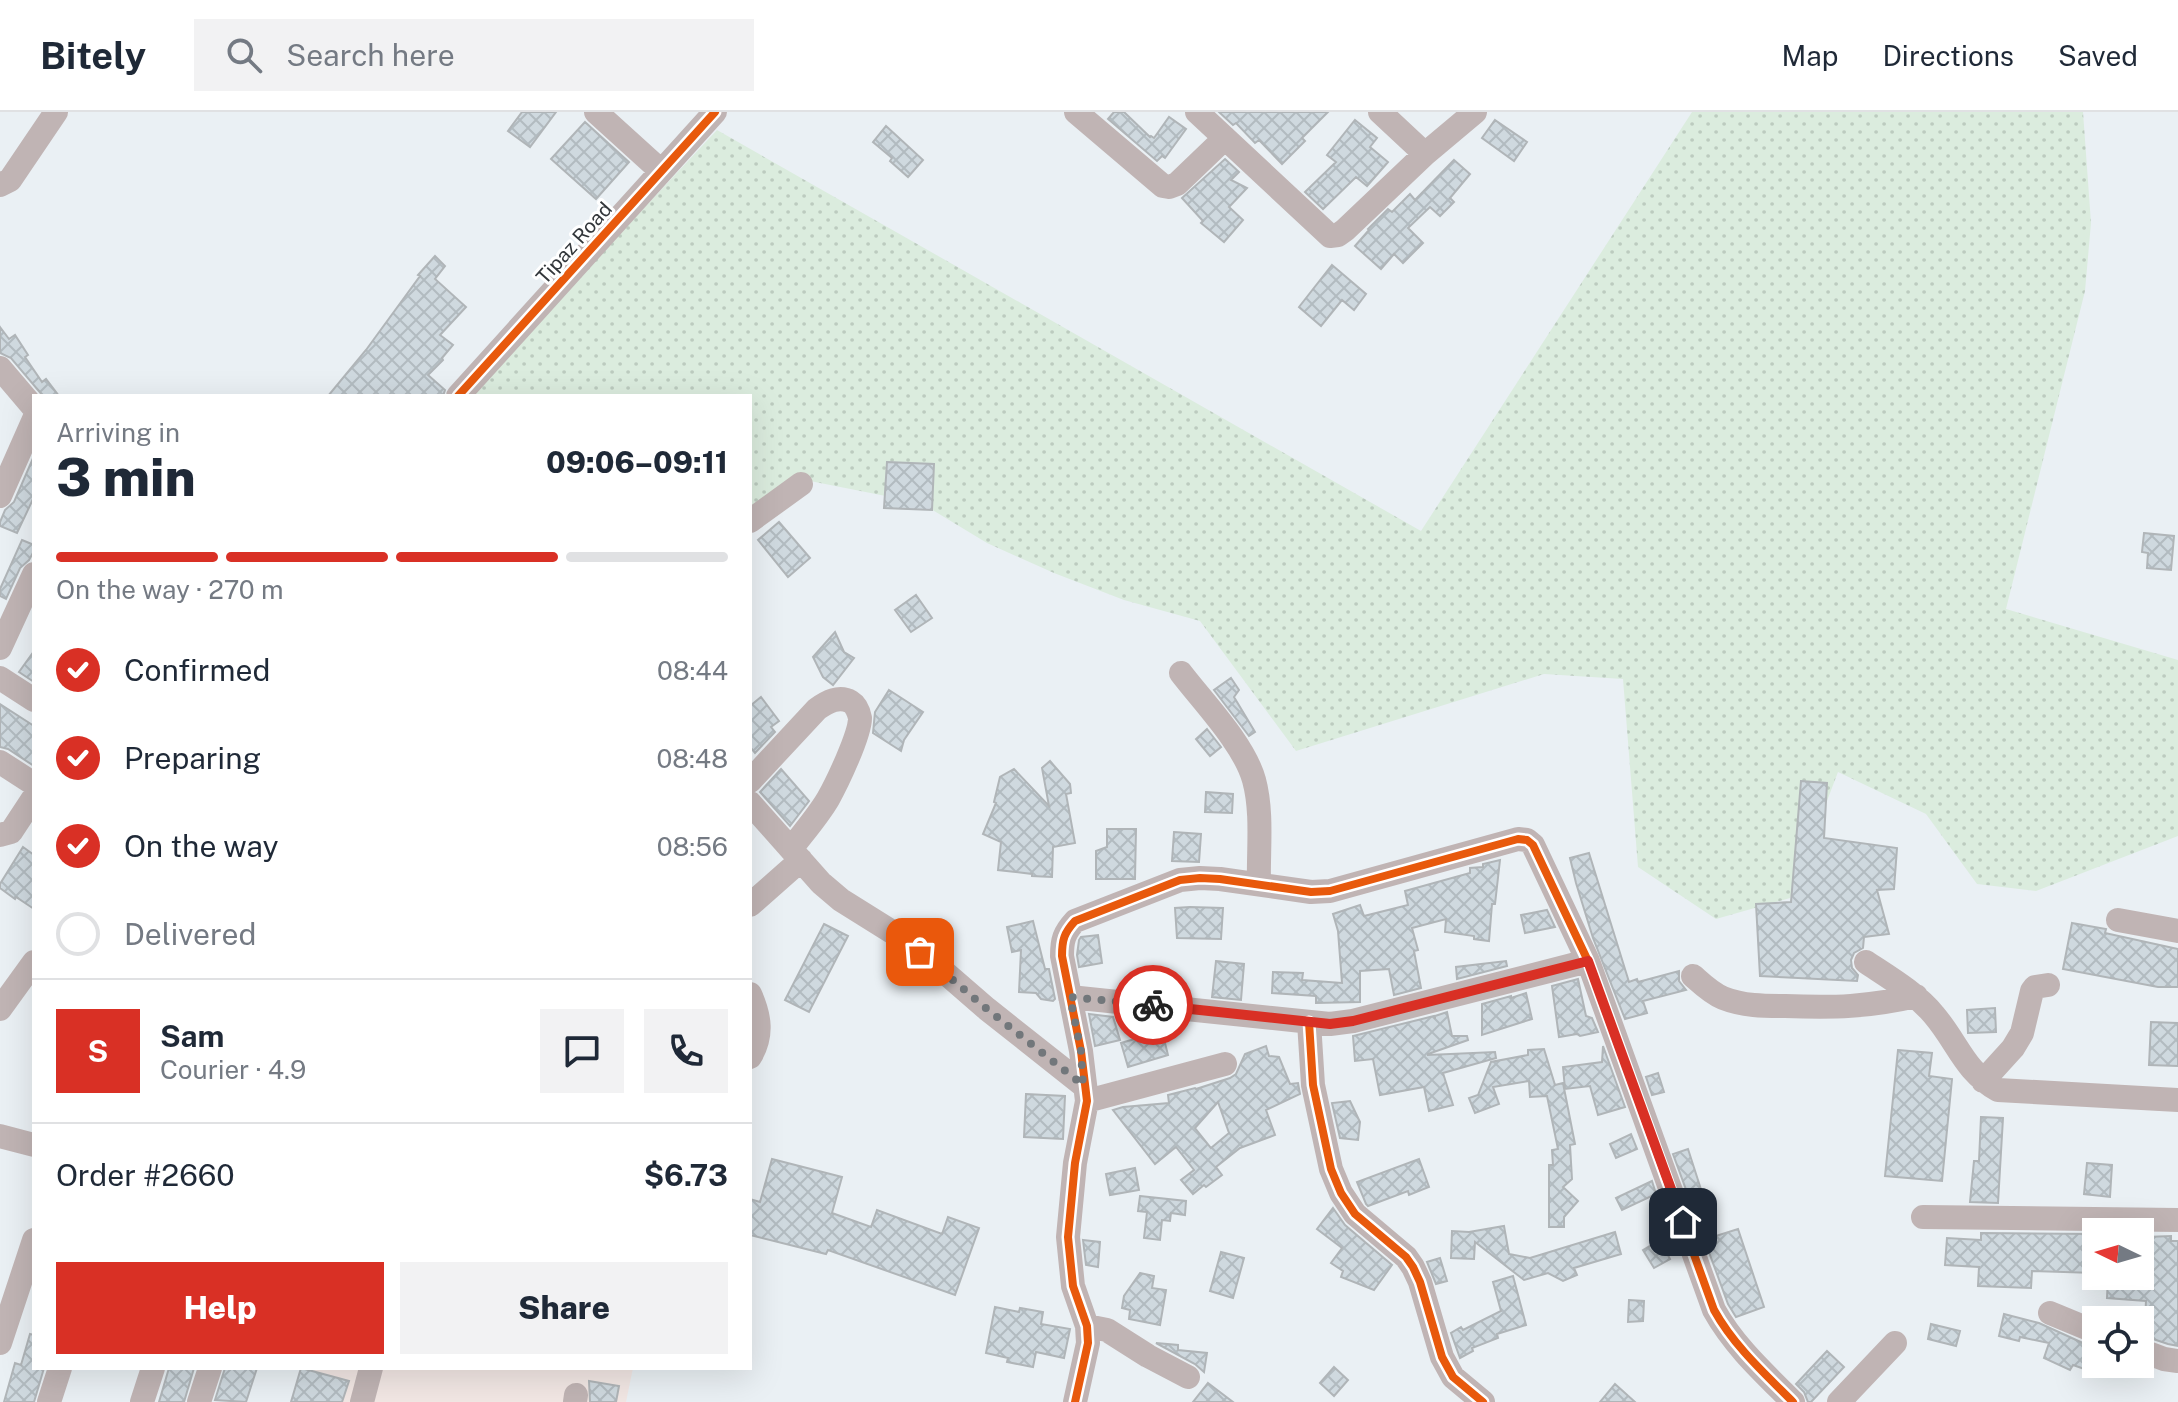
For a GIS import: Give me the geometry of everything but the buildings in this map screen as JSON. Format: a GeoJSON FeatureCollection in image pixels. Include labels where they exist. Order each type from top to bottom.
{"type":"FeatureCollection","features":[{"type":"Feature","properties":{"kind":"street"},"geometry":{"type":"LineString","coordinates":[[0,185],[10,180],[56,112]]}},
{"type":"Feature","properties":{"kind":"street"},"geometry":{"type":"LineString","coordinates":[[596,112],[661,171]]}},
{"type":"Feature","properties":{"kind":"street","name":"Tipaz Road"},"geometry":{"type":"LineString","coordinates":[[460,394],[715,112]]}},
{"type":"Feature","properties":{"kind":"street"},"geometry":{"type":"LineString","coordinates":[[1076,112],[1163,186],[1177,184],[1225,138]]}},
{"type":"Feature","properties":{"kind":"street"},"geometry":{"type":"LineString","coordinates":[[1197,112],[1330,236],[1345,230],[1425,154],[1475,112]]}},
{"type":"Feature","properties":{"kind":"street"},"geometry":{"type":"LineString","coordinates":[[1380,112],[1425,154]]}},
{"type":"Feature","properties":{"kind":"street"},"geometry":{"type":"LineString","coordinates":[[0,368],[32,406]]}},
{"type":"Feature","properties":{"kind":"street"},"geometry":{"type":"LineString","coordinates":[[0,496],[32,424]]}},
{"type":"Feature","properties":{"kind":"street"},"geometry":{"type":"LineString","coordinates":[[752,520],[801,484]]}},
{"type":"Feature","properties":{"kind":"street"},"geometry":{"type":"LineString","coordinates":[[0,648],[25,618],[32,584]]}},
{"type":"Feature","properties":{"kind":"street"},"geometry":{"type":"LineString","coordinates":[[1181,673],[1242,752],[1254,779],[1258,804],[1259,884]]}},
{"type":"Feature","properties":{"kind":"street"},"geometry":{"type":"LineString","coordinates":[[0,678],[32,699]]}},
{"type":"Feature","properties":{"kind":"street"},"geometry":{"type":"LineString","coordinates":[[752,779],[827,702],[839,699],[856,707],[860,718],[856,734],[828,800],[796,854],[752,903]]}},
{"type":"Feature","properties":{"kind":"street"},"geometry":{"type":"LineString","coordinates":[[0,762],[32,783]]}},
{"type":"Feature","properties":{"kind":"street"},"geometry":{"type":"LineString","coordinates":[[0,835],[11,832],[32,800]]}},
{"type":"Feature","properties":{"kind":"street"},"geometry":{"type":"LineString","coordinates":[[752,805],[821,883],[841,900],[897,935],[1085,1093]]}},
{"type":"Feature","properties":{"kind":"street"},"geometry":{"type":"LineString","coordinates":[[1075,1402],[1088,1343],[1087,1326],[1073,1286],[1068,1237],[1085,1093],[1081,1051],[1062,956],[1065,931],[1075,921],[1180,880],[1210,878],[1311,892],[1330,891],[1518,839],[1527,840],[1533,845],[1588,961],[1714,1310],[1739,1348],[1793,1402]]}},
{"type":"Feature","properties":{"kind":"street"},"geometry":{"type":"LineString","coordinates":[[2118,920],[2178,931]]}},
{"type":"Feature","properties":{"kind":"street"},"geometry":{"type":"LineString","coordinates":[[1070,997],[1330,1024],[1353,1021],[1588,961]]}},
{"type":"Feature","properties":{"kind":"street"},"geometry":{"type":"LineString","coordinates":[[1866,962],[1916,996],[1947,1032],[1969,1067],[1998,1090],[2178,1100]]}},
{"type":"Feature","properties":{"kind":"street"},"geometry":{"type":"LineString","coordinates":[[0,1009],[32,965]]}},
{"type":"Feature","properties":{"kind":"street"},"geometry":{"type":"LineString","coordinates":[[1693,976],[1719,997],[1755,1005],[1837,1008],[1869,1006],[1916,996]]}},
{"type":"Feature","properties":{"kind":"street"},"geometry":{"type":"LineString","coordinates":[[1983,1081],[2013,1048],[2022,1033],[2032,991],[2035,987],[2048,985]]}},
{"type":"Feature","properties":{"kind":"street"},"geometry":{"type":"LineString","coordinates":[[752,998],[758,1011],[760,1028],[757,1046],[752,1054]]}},
{"type":"Feature","properties":{"kind":"street"},"geometry":{"type":"LineString","coordinates":[[1309,1022],[1313,1085],[1331,1169],[1341,1193],[1355,1214],[1406,1257],[1413,1267],[1442,1357],[1453,1377],[1483,1402]]}},
{"type":"Feature","properties":{"kind":"street"},"geometry":{"type":"LineString","coordinates":[[1085,1093],[1225,1064]]}},
{"type":"Feature","properties":{"kind":"street"},"geometry":{"type":"LineString","coordinates":[[0,1136],[32,1144]]}},
{"type":"Feature","properties":{"kind":"street"},"geometry":{"type":"LineString","coordinates":[[1923,1217],[2178,1220]]}},
{"type":"Feature","properties":{"kind":"street"},"geometry":{"type":"LineString","coordinates":[[0,1343],[32,1246]]}},
{"type":"Feature","properties":{"kind":"street"},"geometry":{"type":"LineString","coordinates":[[2050,1313],[2082,1326]]}},
{"type":"Feature","properties":{"kind":"street"},"geometry":{"type":"LineString","coordinates":[[1087,1326],[1107,1330],[1188,1377]]}},
{"type":"Feature","properties":{"kind":"street"},"geometry":{"type":"LineString","coordinates":[[1839,1402],[1895,1343]]}},
{"type":"Feature","properties":{"kind":"street"},"geometry":{"type":"LineString","coordinates":[[2154,1355],[2178,1361]]}},
{"type":"Feature","properties":{"kind":"street"},"geometry":{"type":"LineString","coordinates":[[49,1402],[59,1370]]}},
{"type":"Feature","properties":{"kind":"street"},"geometry":{"type":"LineString","coordinates":[[142,1402],[152,1370]]}},
{"type":"Feature","properties":{"kind":"street"},"geometry":{"type":"LineString","coordinates":[[199,1402],[209,1370]]}},
{"type":"Feature","properties":{"kind":"street"},"geometry":{"type":"LineString","coordinates":[[362,1402],[370,1370]]}},
{"type":"Feature","properties":{"kind":"shaded area"},"geometry":{"type":"Polygon","coordinates":[[[300,1370],[633,1370],[626,1402],[291,1402],[300,1370]]]}},
{"type":"Feature","properties":{"kind":"green space"},"geometry":{"type":"Polygon","coordinates":[[[1692,112],[2083,112],[2091,223],[2085,291],[2006,609],[2178,660],[2178,836],[2036,891],[1977,884],[1926,814],[1838,772],[1790,898],[1716,919],[1638,867],[1623,679],[1544,674],[1296,751],[1200,621],[1124,600],[1054,573],[987,543],[921,503],[805,480],[752,508],[752,394],[470,394],[717,130],[1421,531],[1692,112]]]}},
{"type":"Feature","properties":{"kind":"cycle path"},"geometry":{"type":"LineString","coordinates":[[460,394],[715,112]]}},
{"type":"Feature","properties":{"kind":"cycle path"},"geometry":{"type":"LineString","coordinates":[[1075,1402],[1088,1343],[1087,1326],[1073,1286],[1068,1237],[1075,1163],[1087,1101],[1081,1051],[1062,956],[1064,937],[1071,925],[1180,880],[1220,879],[1311,892],[1330,891],[1518,839],[1527,840],[1533,845],[1588,961],[1714,1310],[1740,1347],[1793,1402]]}},
{"type":"Feature","properties":{"kind":"cycle path"},"geometry":{"type":"LineString","coordinates":[[1309,1022],[1313,1085],[1331,1169],[1341,1193],[1355,1214],[1406,1257],[1413,1267],[1442,1357],[1453,1377],[1483,1402]]}},
{"type":"Feature","properties":{"kind":"way so far"},"geometry":{"type":"LineString","coordinates":[[920,952],[1083,1085],[1081,1051],[1070,997],[1153,1005]]}},
{"type":"Feature","properties":{"kind":"route"},"geometry":{"type":"LineString","coordinates":[[1153,1005],[1330,1024],[1353,1021],[1588,961],[1683,1222]]}}]}
